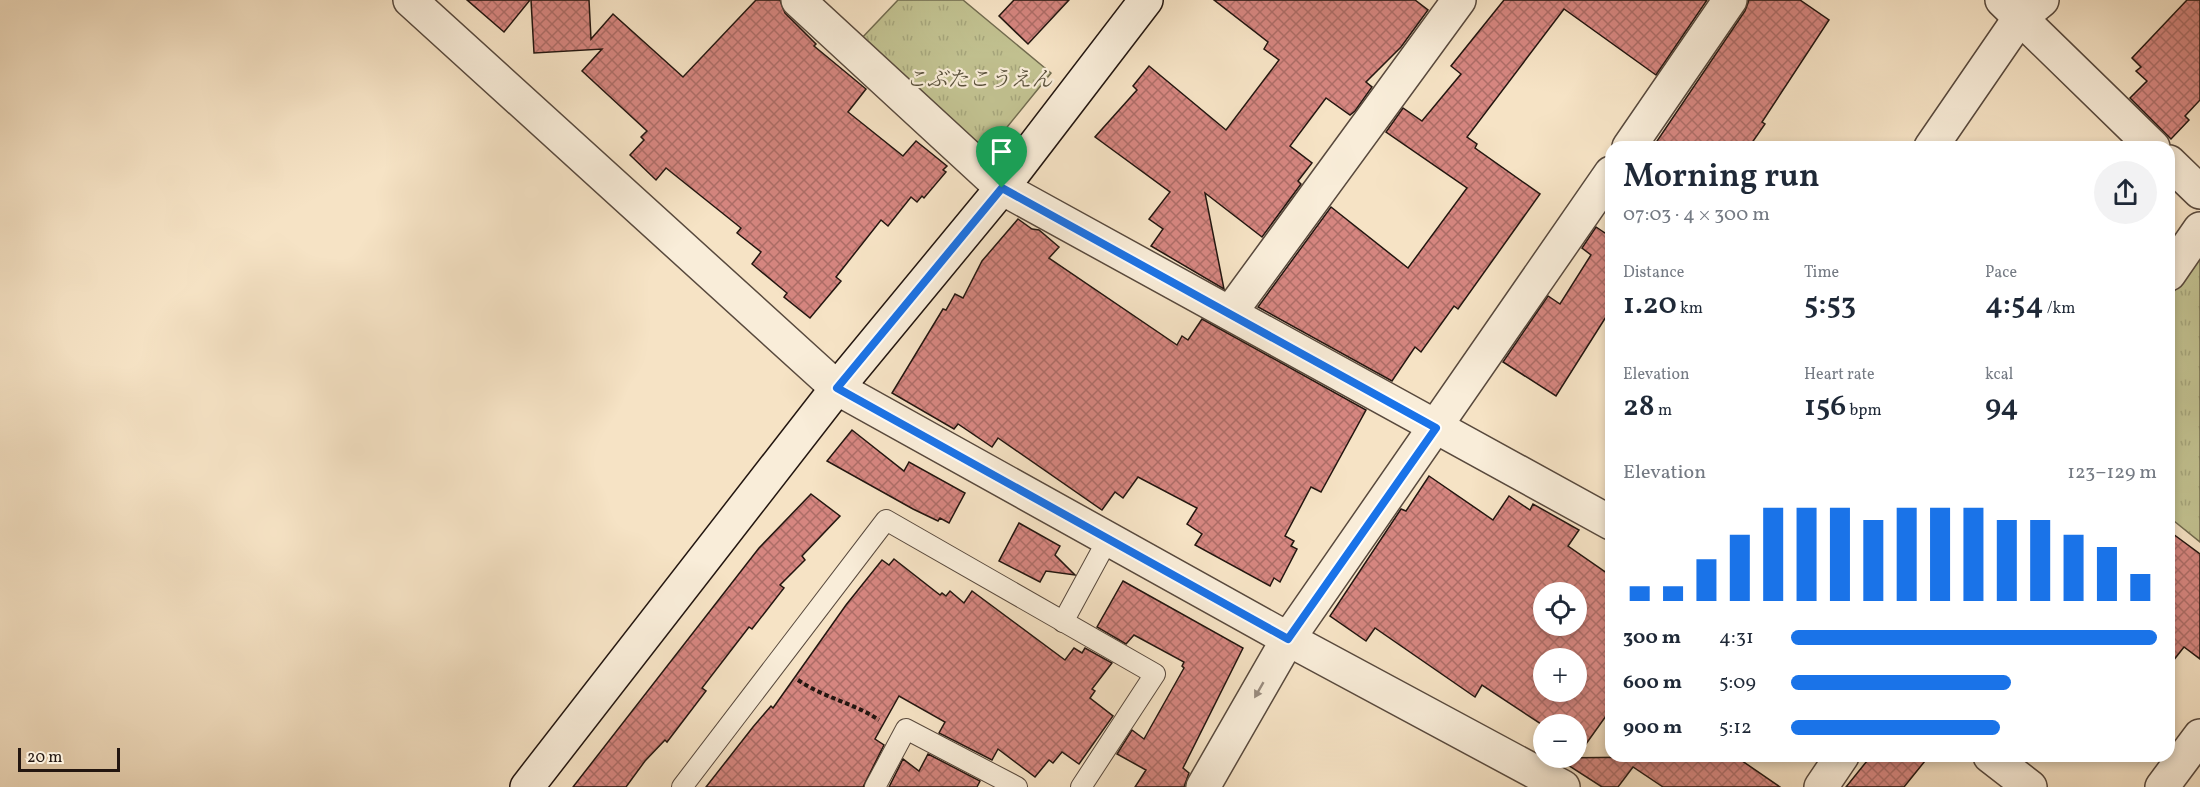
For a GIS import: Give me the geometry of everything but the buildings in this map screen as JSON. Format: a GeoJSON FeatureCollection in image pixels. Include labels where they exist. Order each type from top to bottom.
{"type":"FeatureCollection","features":[{"type":"Feature","properties":{"kind":"street"},"geometry":{"type":"LineString","coordinates":[[411,0],[837,388],[1288,639],[1563,787]]}},
{"type":"Feature","properties":{"kind":"street"},"geometry":{"type":"LineString","coordinates":[[798,0],[1002,188],[1605,520]]}},
{"type":"Feature","properties":{"kind":"street"},"geometry":{"type":"LineString","coordinates":[[527,787],[837,388],[1002,188],[1146,0]]}},
{"type":"Feature","properties":{"kind":"street"},"geometry":{"type":"LineString","coordinates":[[1230,313],[1459,0]]}},
{"type":"Feature","properties":{"kind":"street"},"geometry":{"type":"LineString","coordinates":[[1633,141],[1730,0]]}},
{"type":"Feature","properties":{"kind":"street"},"geometry":{"type":"LineString","coordinates":[[1935,141],[2021,6],[2147,141]]}},
{"type":"Feature","properties":{"kind":"street"},"geometry":{"type":"LineString","coordinates":[[2175,168],[2200,192]]}},
{"type":"Feature","properties":{"kind":"street"},"geometry":{"type":"LineString","coordinates":[[1203,787],[1288,639],[1605,182]]}},
{"type":"Feature","properties":{"kind":"street"},"geometry":{"type":"LineString","coordinates":[[2175,265],[2200,229]]}},
{"type":"Feature","properties":{"kind":"street"},"geometry":{"type":"LineString","coordinates":[[2162,787],[2200,736]]}},
{"type":"Feature","properties":{"kind":"street"},"geometry":{"type":"LineString","coordinates":[[1821,787],[1838,762]]}},
{"type":"Feature","properties":{"kind":"street"},"geometry":{"type":"LineString","coordinates":[[1998,762],[2030,787]]}},
{"type":"Feature","properties":{"kind":"lane"},"geometry":{"type":"LineString","coordinates":[[682,787],[886,520],[1155,674],[1081,787]]}},
{"type":"Feature","properties":{"kind":"lane"},"geometry":{"type":"LineString","coordinates":[[1063,622],[1108,539]]}},
{"type":"Feature","properties":{"kind":"lane"},"geometry":{"type":"LineString","coordinates":[[876,787],[906,729],[1017,787]]}},
{"type":"Feature","properties":{"kind":"path"},"geometry":{"type":"LineString","coordinates":[[775,665],[817,693],[868,713],[903,736]]}},
{"type":"Feature","properties":{"kind":"green space","name":"こぶたこうえん"},"geometry":{"type":"Polygon","coordinates":[[[898,0],[963,0],[1051,73],[986,153],[860,40],[898,0]]]}},
{"type":"Feature","properties":{"kind":"green space"},"geometry":{"type":"Polygon","coordinates":[[[2200,253],[2200,542],[2175,522],[2175,290],[2200,253]]]}},
{"type":"Feature","properties":{"kind":"route"},"geometry":{"type":"LineString","coordinates":[[1002,188],[1436,428],[1288,639],[837,388],[1002,188]]}}]}
